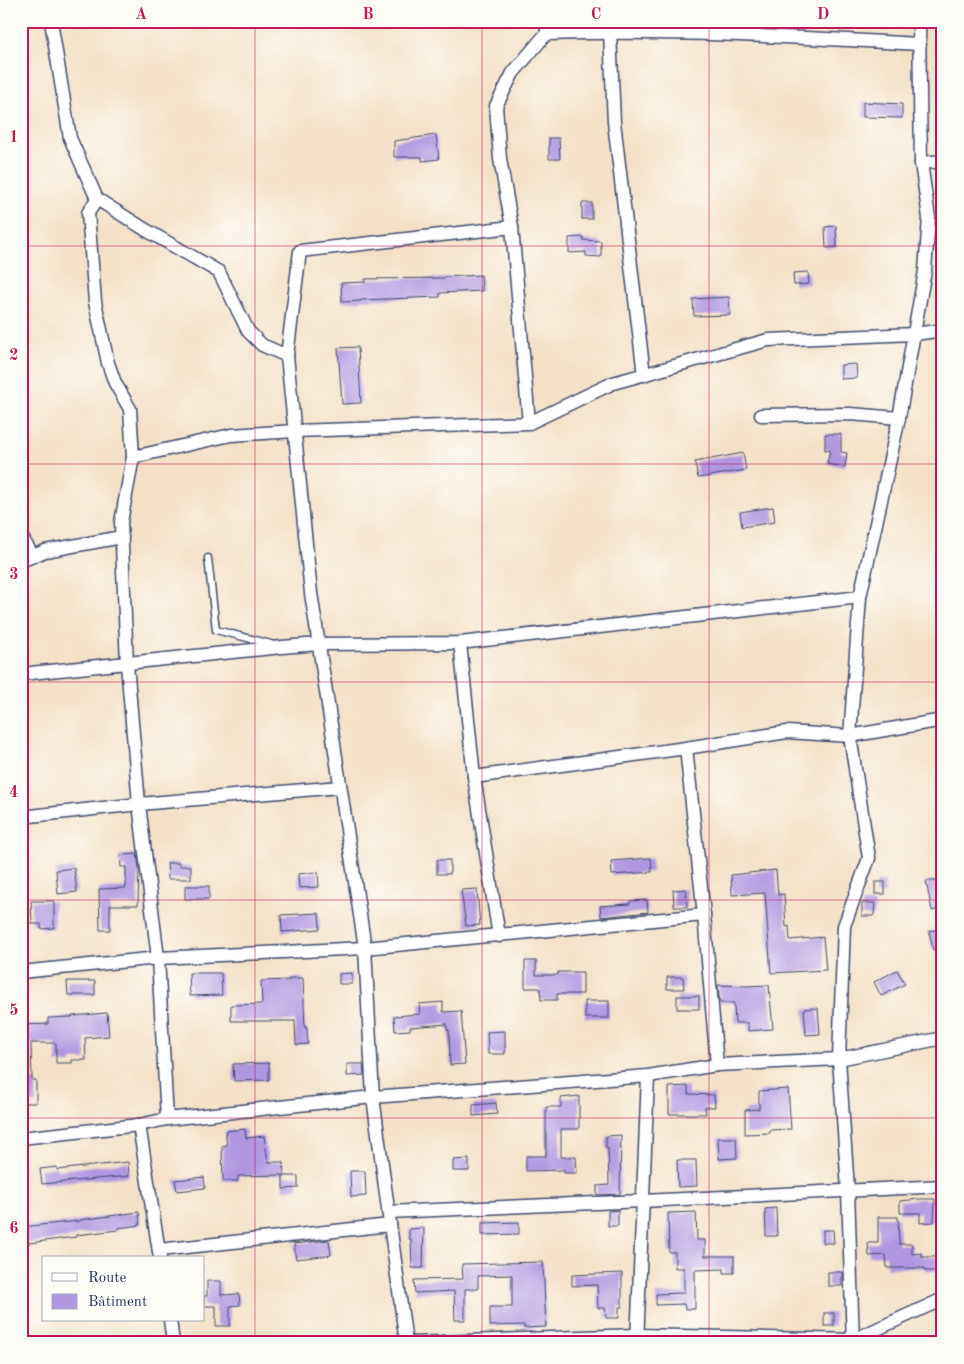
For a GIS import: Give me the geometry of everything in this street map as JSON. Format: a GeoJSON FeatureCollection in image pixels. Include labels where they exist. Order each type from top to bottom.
{"type":"FeatureCollection","features":[{"type":"Feature","properties":{"kind":"street"},"geometry":{"type":"LineString","coordinates":[[51,21],[70,138],[97,199],[218,272],[248,331],[262,345],[287,356]]}},
{"type":"Feature","properties":{"kind":"street"},"geometry":{"type":"LineString","coordinates":[[529,423],[512,227],[500,159],[496,106],[513,73],[546,34],[550,21]]}},
{"type":"Feature","properties":{"kind":"street"},"geometry":{"type":"LineString","coordinates":[[853,1342],[848,1190],[839,1059],[844,926],[869,858],[850,736],[860,597],[899,418],[925,271],[929,218],[921,164],[919,21]]}},
{"type":"Feature","properties":{"kind":"street"},"geometry":{"type":"LineString","coordinates":[[546,34],[740,28],[920,44]]}},
{"type":"Feature","properties":{"kind":"street"},"geometry":{"type":"LineString","coordinates":[[610,32],[614,122],[644,375]]}},
{"type":"Feature","properties":{"kind":"street"},"geometry":{"type":"LineString","coordinates":[[921,164],[943,161]]}},
{"type":"Feature","properties":{"kind":"street"},"geometry":{"type":"LineString","coordinates":[[97,199],[88,213],[95,302],[108,363],[115,383],[130,409],[132,457],[121,522],[127,664],[139,804],[158,958],[168,1119]]}},
{"type":"Feature","properties":{"kind":"street"},"geometry":{"type":"LineString","coordinates":[[406,1343],[373,1097],[365,948],[312,594],[287,356],[300,252],[512,227]]}},
{"type":"Feature","properties":{"kind":"street"},"geometry":{"type":"LineString","coordinates":[[132,457],[231,435],[529,423],[613,383],[768,340],[915,334],[943,330]]}},
{"type":"Feature","properties":{"kind":"street"},"geometry":{"type":"LineString","coordinates":[[761,415],[850,414],[899,418]]}},
{"type":"Feature","properties":{"kind":"street"},"geometry":{"type":"LineString","coordinates":[[21,536],[27,559],[45,551],[122,537]]}},
{"type":"Feature","properties":{"kind":"street"},"geometry":{"type":"LineString","coordinates":[[21,674],[319,644],[460,643],[860,597]]}},
{"type":"Feature","properties":{"kind":"street"},"geometry":{"type":"LineString","coordinates":[[460,643],[474,777],[499,936]]}},
{"type":"Feature","properties":{"kind":"street"},"geometry":{"type":"LineString","coordinates":[[474,777],[787,732],[850,736],[943,720]]}},
{"type":"Feature","properties":{"kind":"street"},"geometry":{"type":"LineString","coordinates":[[686,748],[704,915],[717,1065]]}},
{"type":"Feature","properties":{"kind":"street"},"geometry":{"type":"LineString","coordinates":[[21,817],[139,804],[340,787]]}},
{"type":"Feature","properties":{"kind":"street"},"geometry":{"type":"LineString","coordinates":[[21,972],[158,958],[365,948],[704,915]]}},
{"type":"Feature","properties":{"kind":"street"},"geometry":{"type":"LineString","coordinates":[[21,1138],[139,1125],[168,1119],[373,1097],[648,1076],[717,1065],[839,1059],[943,1038]]}},
{"type":"Feature","properties":{"kind":"street"},"geometry":{"type":"LineString","coordinates":[[637,1339],[648,1076]]}},
{"type":"Feature","properties":{"kind":"street"},"geometry":{"type":"LineString","coordinates":[[139,1125],[159,1254],[389,1218],[643,1201],[943,1186]]}},
{"type":"Feature","properties":{"kind":"street"},"geometry":{"type":"LineString","coordinates":[[413,1343],[637,1339],[853,1342],[943,1299]]}},
{"type":"Feature","properties":{"kind":"street"},"geometry":{"type":"LineString","coordinates":[[170,1322],[173,1343]]}},
{"type":"Feature","properties":{"kind":"lane"},"geometry":{"type":"LineString","coordinates":[[208,558],[216,630],[282,647]]}},
{"type":"Feature","properties":{"kind":"building"},"geometry":{"type":"Polygon","coordinates":[[[863,102],[902,104],[902,118],[863,117],[863,102]]]}},
{"type":"Feature","properties":{"kind":"building"},"geometry":{"type":"Polygon","coordinates":[[[436,135],[439,159],[422,161],[422,157],[394,157],[394,141],[436,135]]]}},
{"type":"Feature","properties":{"kind":"building"},"geometry":{"type":"Polygon","coordinates":[[[549,138],[559,138],[560,159],[549,159],[549,138]]]}},
{"type":"Feature","properties":{"kind":"building"},"geometry":{"type":"Polygon","coordinates":[[[582,203],[592,203],[592,219],[582,219],[582,203]]]}},
{"type":"Feature","properties":{"kind":"building"},"geometry":{"type":"Polygon","coordinates":[[[836,226],[837,247],[826,248],[825,227],[836,226]]]}},
{"type":"Feature","properties":{"kind":"building"},"geometry":{"type":"Polygon","coordinates":[[[583,237],[583,240],[601,241],[601,257],[586,256],[586,252],[569,253],[569,238],[583,237]]]}},
{"type":"Feature","properties":{"kind":"building"},"geometry":{"type":"Polygon","coordinates":[[[808,272],[809,284],[794,285],[793,273],[808,272]]]}},
{"type":"Feature","properties":{"kind":"building"},"geometry":{"type":"Polygon","coordinates":[[[481,275],[482,291],[440,293],[440,297],[342,302],[341,283],[365,282],[365,279],[445,278],[481,275]]]}},
{"type":"Feature","properties":{"kind":"building"},"geometry":{"type":"Polygon","coordinates":[[[729,297],[730,315],[694,316],[693,299],[729,297]]]}},
{"type":"Feature","properties":{"kind":"building"},"geometry":{"type":"Polygon","coordinates":[[[358,347],[361,403],[342,404],[338,348],[358,347]]]}},
{"type":"Feature","properties":{"kind":"building"},"geometry":{"type":"Polygon","coordinates":[[[856,364],[857,378],[841,379],[841,365],[856,364]]]}},
{"type":"Feature","properties":{"kind":"building"},"geometry":{"type":"Polygon","coordinates":[[[825,434],[841,434],[841,452],[847,453],[845,467],[827,464],[830,450],[825,450],[825,434]]]}},
{"type":"Feature","properties":{"kind":"building"},"geometry":{"type":"Polygon","coordinates":[[[743,453],[746,470],[698,478],[695,462],[743,453]]]}},
{"type":"Feature","properties":{"kind":"building"},"geometry":{"type":"Polygon","coordinates":[[[773,507],[775,522],[742,527],[740,512],[773,507]]]}},
{"type":"Feature","properties":{"kind":"building"},"geometry":{"type":"Polygon","coordinates":[[[137,854],[139,868],[138,905],[110,905],[110,930],[100,930],[99,889],[126,888],[126,867],[121,867],[120,855],[137,854]]]}},
{"type":"Feature","properties":{"kind":"building"},"geometry":{"type":"Polygon","coordinates":[[[651,858],[652,872],[612,875],[611,861],[651,858]]]}},
{"type":"Feature","properties":{"kind":"building"},"geometry":{"type":"Polygon","coordinates":[[[437,860],[450,860],[450,874],[437,874],[437,860]]]}},
{"type":"Feature","properties":{"kind":"building"},"geometry":{"type":"Polygon","coordinates":[[[167,863],[191,866],[191,879],[168,879],[167,863]]]}},
{"type":"Feature","properties":{"kind":"building"},"geometry":{"type":"Polygon","coordinates":[[[74,868],[77,892],[58,894],[56,870],[74,868]]]}},
{"type":"Feature","properties":{"kind":"building"},"geometry":{"type":"Polygon","coordinates":[[[776,870],[778,895],[784,894],[786,927],[789,926],[790,940],[823,937],[826,970],[771,973],[765,893],[732,895],[731,875],[776,870]]]}},
{"type":"Feature","properties":{"kind":"building"},"geometry":{"type":"Polygon","coordinates":[[[318,872],[319,887],[299,888],[298,874],[318,872]]]}},
{"type":"Feature","properties":{"kind":"building"},"geometry":{"type":"Polygon","coordinates":[[[926,881],[943,881],[943,908],[932,911],[926,881]]]}},
{"type":"Feature","properties":{"kind":"building"},"geometry":{"type":"Polygon","coordinates":[[[875,882],[885,882],[885,894],[875,894],[875,882]]]}},
{"type":"Feature","properties":{"kind":"building"},"geometry":{"type":"Polygon","coordinates":[[[185,886],[209,886],[209,899],[185,899],[185,886]]]}},
{"type":"Feature","properties":{"kind":"building"},"geometry":{"type":"Polygon","coordinates":[[[477,889],[480,925],[466,926],[461,890],[477,889]]]}},
{"type":"Feature","properties":{"kind":"building"},"geometry":{"type":"Polygon","coordinates":[[[686,889],[687,907],[674,907],[673,890],[686,889]]]}},
{"type":"Feature","properties":{"kind":"building"},"geometry":{"type":"Polygon","coordinates":[[[647,900],[648,912],[601,917],[600,906],[630,904],[630,901],[647,900]]]}},
{"type":"Feature","properties":{"kind":"building"},"geometry":{"type":"Polygon","coordinates":[[[31,901],[54,901],[54,928],[41,929],[41,924],[32,924],[31,901]]]}},
{"type":"Feature","properties":{"kind":"building"},"geometry":{"type":"Polygon","coordinates":[[[862,903],[875,903],[874,916],[862,916],[862,903]]]}},
{"type":"Feature","properties":{"kind":"building"},"geometry":{"type":"Polygon","coordinates":[[[319,913],[320,929],[282,932],[281,915],[319,913]]]}},
{"type":"Feature","properties":{"kind":"building"},"geometry":{"type":"Polygon","coordinates":[[[943,929],[943,946],[933,950],[929,931],[943,929]]]}},
{"type":"Feature","properties":{"kind":"building"},"geometry":{"type":"Polygon","coordinates":[[[525,961],[536,961],[536,975],[558,975],[558,972],[583,972],[583,994],[557,994],[557,1000],[541,1000],[540,988],[525,988],[525,961]]]}},
{"type":"Feature","properties":{"kind":"building"},"geometry":{"type":"Polygon","coordinates":[[[897,970],[905,984],[881,996],[874,982],[897,970]]]}},
{"type":"Feature","properties":{"kind":"building"},"geometry":{"type":"Polygon","coordinates":[[[189,973],[221,973],[222,995],[190,996],[189,973]]]}},
{"type":"Feature","properties":{"kind":"building"},"geometry":{"type":"Polygon","coordinates":[[[352,973],[352,984],[339,984],[339,974],[352,973]]]}},
{"type":"Feature","properties":{"kind":"building"},"geometry":{"type":"Polygon","coordinates":[[[667,977],[683,977],[684,989],[667,989],[667,977]]]}},
{"type":"Feature","properties":{"kind":"building"},"geometry":{"type":"Polygon","coordinates":[[[290,978],[303,978],[305,1028],[307,1028],[308,1044],[296,1045],[295,1021],[231,1021],[231,1005],[262,1004],[261,981],[290,980],[290,978]]]}},
{"type":"Feature","properties":{"kind":"building"},"geometry":{"type":"Polygon","coordinates":[[[67,981],[95,981],[95,995],[68,995],[67,981]]]}},
{"type":"Feature","properties":{"kind":"building"},"geometry":{"type":"Polygon","coordinates":[[[718,985],[769,985],[773,1029],[748,1031],[748,1023],[735,1023],[734,1003],[720,1003],[718,985]]]}},
{"type":"Feature","properties":{"kind":"building"},"geometry":{"type":"Polygon","coordinates":[[[677,996],[699,996],[699,1009],[677,1009],[677,996]]]}},
{"type":"Feature","properties":{"kind":"building"},"geometry":{"type":"Polygon","coordinates":[[[585,1001],[609,1001],[609,1018],[585,1018],[585,1001]]]}},
{"type":"Feature","properties":{"kind":"building"},"geometry":{"type":"Polygon","coordinates":[[[443,1002],[443,1012],[461,1011],[465,1064],[450,1065],[449,1030],[447,1030],[447,1024],[410,1027],[410,1030],[395,1031],[394,1016],[420,1014],[419,1004],[443,1002]]]}},
{"type":"Feature","properties":{"kind":"building"},"geometry":{"type":"Polygon","coordinates":[[[818,1008],[820,1034],[806,1035],[804,1009],[818,1008]]]}},
{"type":"Feature","properties":{"kind":"building"},"geometry":{"type":"Polygon","coordinates":[[[107,1013],[109,1036],[85,1038],[86,1060],[72,1060],[72,1063],[56,1063],[56,1043],[31,1043],[32,1080],[36,1080],[36,1103],[21,1103],[21,1025],[48,1024],[48,1018],[107,1013]]]}},
{"type":"Feature","properties":{"kind":"building"},"geometry":{"type":"Polygon","coordinates":[[[505,1031],[505,1054],[488,1054],[487,1032],[505,1031]]]}},
{"type":"Feature","properties":{"kind":"building"},"geometry":{"type":"Polygon","coordinates":[[[269,1063],[269,1080],[234,1081],[233,1064],[269,1063]]]}},
{"type":"Feature","properties":{"kind":"building"},"geometry":{"type":"Polygon","coordinates":[[[347,1064],[363,1064],[364,1075],[347,1076],[347,1064]]]}},
{"type":"Feature","properties":{"kind":"building"},"geometry":{"type":"Polygon","coordinates":[[[688,1086],[688,1094],[714,1095],[715,1107],[705,1107],[706,1114],[669,1114],[669,1087],[688,1086]]]}},
{"type":"Feature","properties":{"kind":"building"},"geometry":{"type":"Polygon","coordinates":[[[788,1089],[791,1129],[770,1130],[770,1133],[745,1134],[745,1110],[759,1109],[759,1091],[788,1089]]]}},
{"type":"Feature","properties":{"kind":"building"},"geometry":{"type":"Polygon","coordinates":[[[579,1096],[579,1129],[561,1129],[561,1157],[576,1157],[577,1173],[564,1173],[564,1170],[526,1171],[526,1156],[546,1156],[546,1107],[561,1107],[561,1098],[579,1096]]]}},
{"type":"Feature","properties":{"kind":"building"},"geometry":{"type":"Polygon","coordinates":[[[496,1103],[497,1114],[473,1116],[473,1105],[496,1103]]]}},
{"type":"Feature","properties":{"kind":"building"},"geometry":{"type":"Polygon","coordinates":[[[245,1129],[246,1138],[264,1136],[268,1161],[283,1162],[284,1175],[238,1176],[238,1181],[223,1181],[222,1146],[227,1145],[225,1131],[245,1129]]]}},
{"type":"Feature","properties":{"kind":"building"},"geometry":{"type":"Polygon","coordinates":[[[621,1135],[620,1194],[597,1195],[597,1186],[609,1185],[606,1136],[621,1135]]]}},
{"type":"Feature","properties":{"kind":"building"},"geometry":{"type":"Polygon","coordinates":[[[718,1138],[736,1138],[737,1158],[719,1159],[718,1138]]]}},
{"type":"Feature","properties":{"kind":"building"},"geometry":{"type":"Polygon","coordinates":[[[469,1159],[469,1171],[453,1171],[453,1160],[469,1159]]]}},
{"type":"Feature","properties":{"kind":"building"},"geometry":{"type":"Polygon","coordinates":[[[677,1160],[696,1160],[697,1186],[678,1187],[677,1160]]]}},
{"type":"Feature","properties":{"kind":"building"},"geometry":{"type":"Polygon","coordinates":[[[128,1162],[129,1176],[42,1184],[40,1169],[57,1167],[57,1170],[128,1162]]]}},
{"type":"Feature","properties":{"kind":"building"},"geometry":{"type":"Polygon","coordinates":[[[350,1171],[365,1171],[366,1196],[351,1197],[350,1171]]]}},
{"type":"Feature","properties":{"kind":"building"},"geometry":{"type":"Polygon","coordinates":[[[283,1176],[298,1176],[298,1188],[283,1189],[283,1176]]]}},
{"type":"Feature","properties":{"kind":"building"},"geometry":{"type":"Polygon","coordinates":[[[204,1177],[205,1188],[177,1191],[175,1180],[204,1177]]]}},
{"type":"Feature","properties":{"kind":"building"},"geometry":{"type":"Polygon","coordinates":[[[935,1199],[934,1222],[920,1223],[920,1213],[900,1213],[900,1201],[935,1199]]]}},
{"type":"Feature","properties":{"kind":"building"},"geometry":{"type":"Polygon","coordinates":[[[776,1208],[777,1236],[766,1236],[765,1209],[776,1208]]]}},
{"type":"Feature","properties":{"kind":"building"},"geometry":{"type":"Polygon","coordinates":[[[618,1210],[618,1226],[608,1226],[608,1211],[618,1210]]]}},
{"type":"Feature","properties":{"kind":"building"},"geometry":{"type":"Polygon","coordinates":[[[139,1212],[140,1225],[118,1228],[118,1230],[76,1235],[76,1237],[21,1244],[21,1227],[139,1212]]]}},
{"type":"Feature","properties":{"kind":"building"},"geometry":{"type":"Polygon","coordinates":[[[696,1212],[697,1240],[705,1240],[705,1256],[734,1256],[734,1273],[724,1273],[724,1269],[695,1270],[695,1309],[685,1309],[684,1304],[656,1305],[656,1294],[684,1293],[684,1268],[675,1268],[675,1252],[669,1252],[668,1213],[696,1212]]]}},
{"type":"Feature","properties":{"kind":"building"},"geometry":{"type":"Polygon","coordinates":[[[878,1217],[898,1217],[899,1244],[912,1244],[912,1254],[922,1253],[922,1257],[941,1257],[941,1271],[925,1271],[925,1268],[887,1268],[886,1255],[869,1256],[868,1243],[878,1243],[878,1217]]]}},
{"type":"Feature","properties":{"kind":"building"},"geometry":{"type":"Polygon","coordinates":[[[519,1222],[519,1234],[482,1235],[482,1223],[519,1222]]]}},
{"type":"Feature","properties":{"kind":"building"},"geometry":{"type":"Polygon","coordinates":[[[424,1228],[423,1268],[412,1268],[409,1229],[424,1228]]]}},
{"type":"Feature","properties":{"kind":"building"},"geometry":{"type":"Polygon","coordinates":[[[823,1230],[833,1230],[834,1243],[823,1243],[823,1230]]]}},
{"type":"Feature","properties":{"kind":"building"},"geometry":{"type":"Polygon","coordinates":[[[329,1240],[331,1255],[296,1259],[294,1244],[329,1240]]]}},
{"type":"Feature","properties":{"kind":"building"},"geometry":{"type":"Polygon","coordinates":[[[543,1262],[546,1327],[524,1328],[524,1325],[490,1326],[490,1307],[512,1307],[512,1275],[478,1276],[478,1289],[465,1289],[465,1320],[455,1320],[454,1291],[415,1293],[414,1280],[463,1279],[462,1264],[543,1262]]]}},
{"type":"Feature","properties":{"kind":"building"},"geometry":{"type":"Polygon","coordinates":[[[828,1272],[842,1272],[842,1286],[828,1286],[828,1272]]]}},
{"type":"Feature","properties":{"kind":"building"},"geometry":{"type":"Polygon","coordinates":[[[622,1273],[622,1307],[619,1307],[619,1318],[606,1318],[605,1308],[598,1308],[597,1285],[572,1286],[572,1275],[622,1273]]]}},
{"type":"Feature","properties":{"kind":"building"},"geometry":{"type":"Polygon","coordinates":[[[207,1281],[221,1281],[221,1295],[239,1294],[240,1305],[230,1306],[230,1326],[216,1326],[216,1306],[205,1306],[205,1296],[207,1296],[207,1281]]]}},
{"type":"Feature","properties":{"kind":"building"},"geometry":{"type":"Polygon","coordinates":[[[824,1313],[834,1313],[834,1326],[824,1326],[824,1313]]]}}]}
